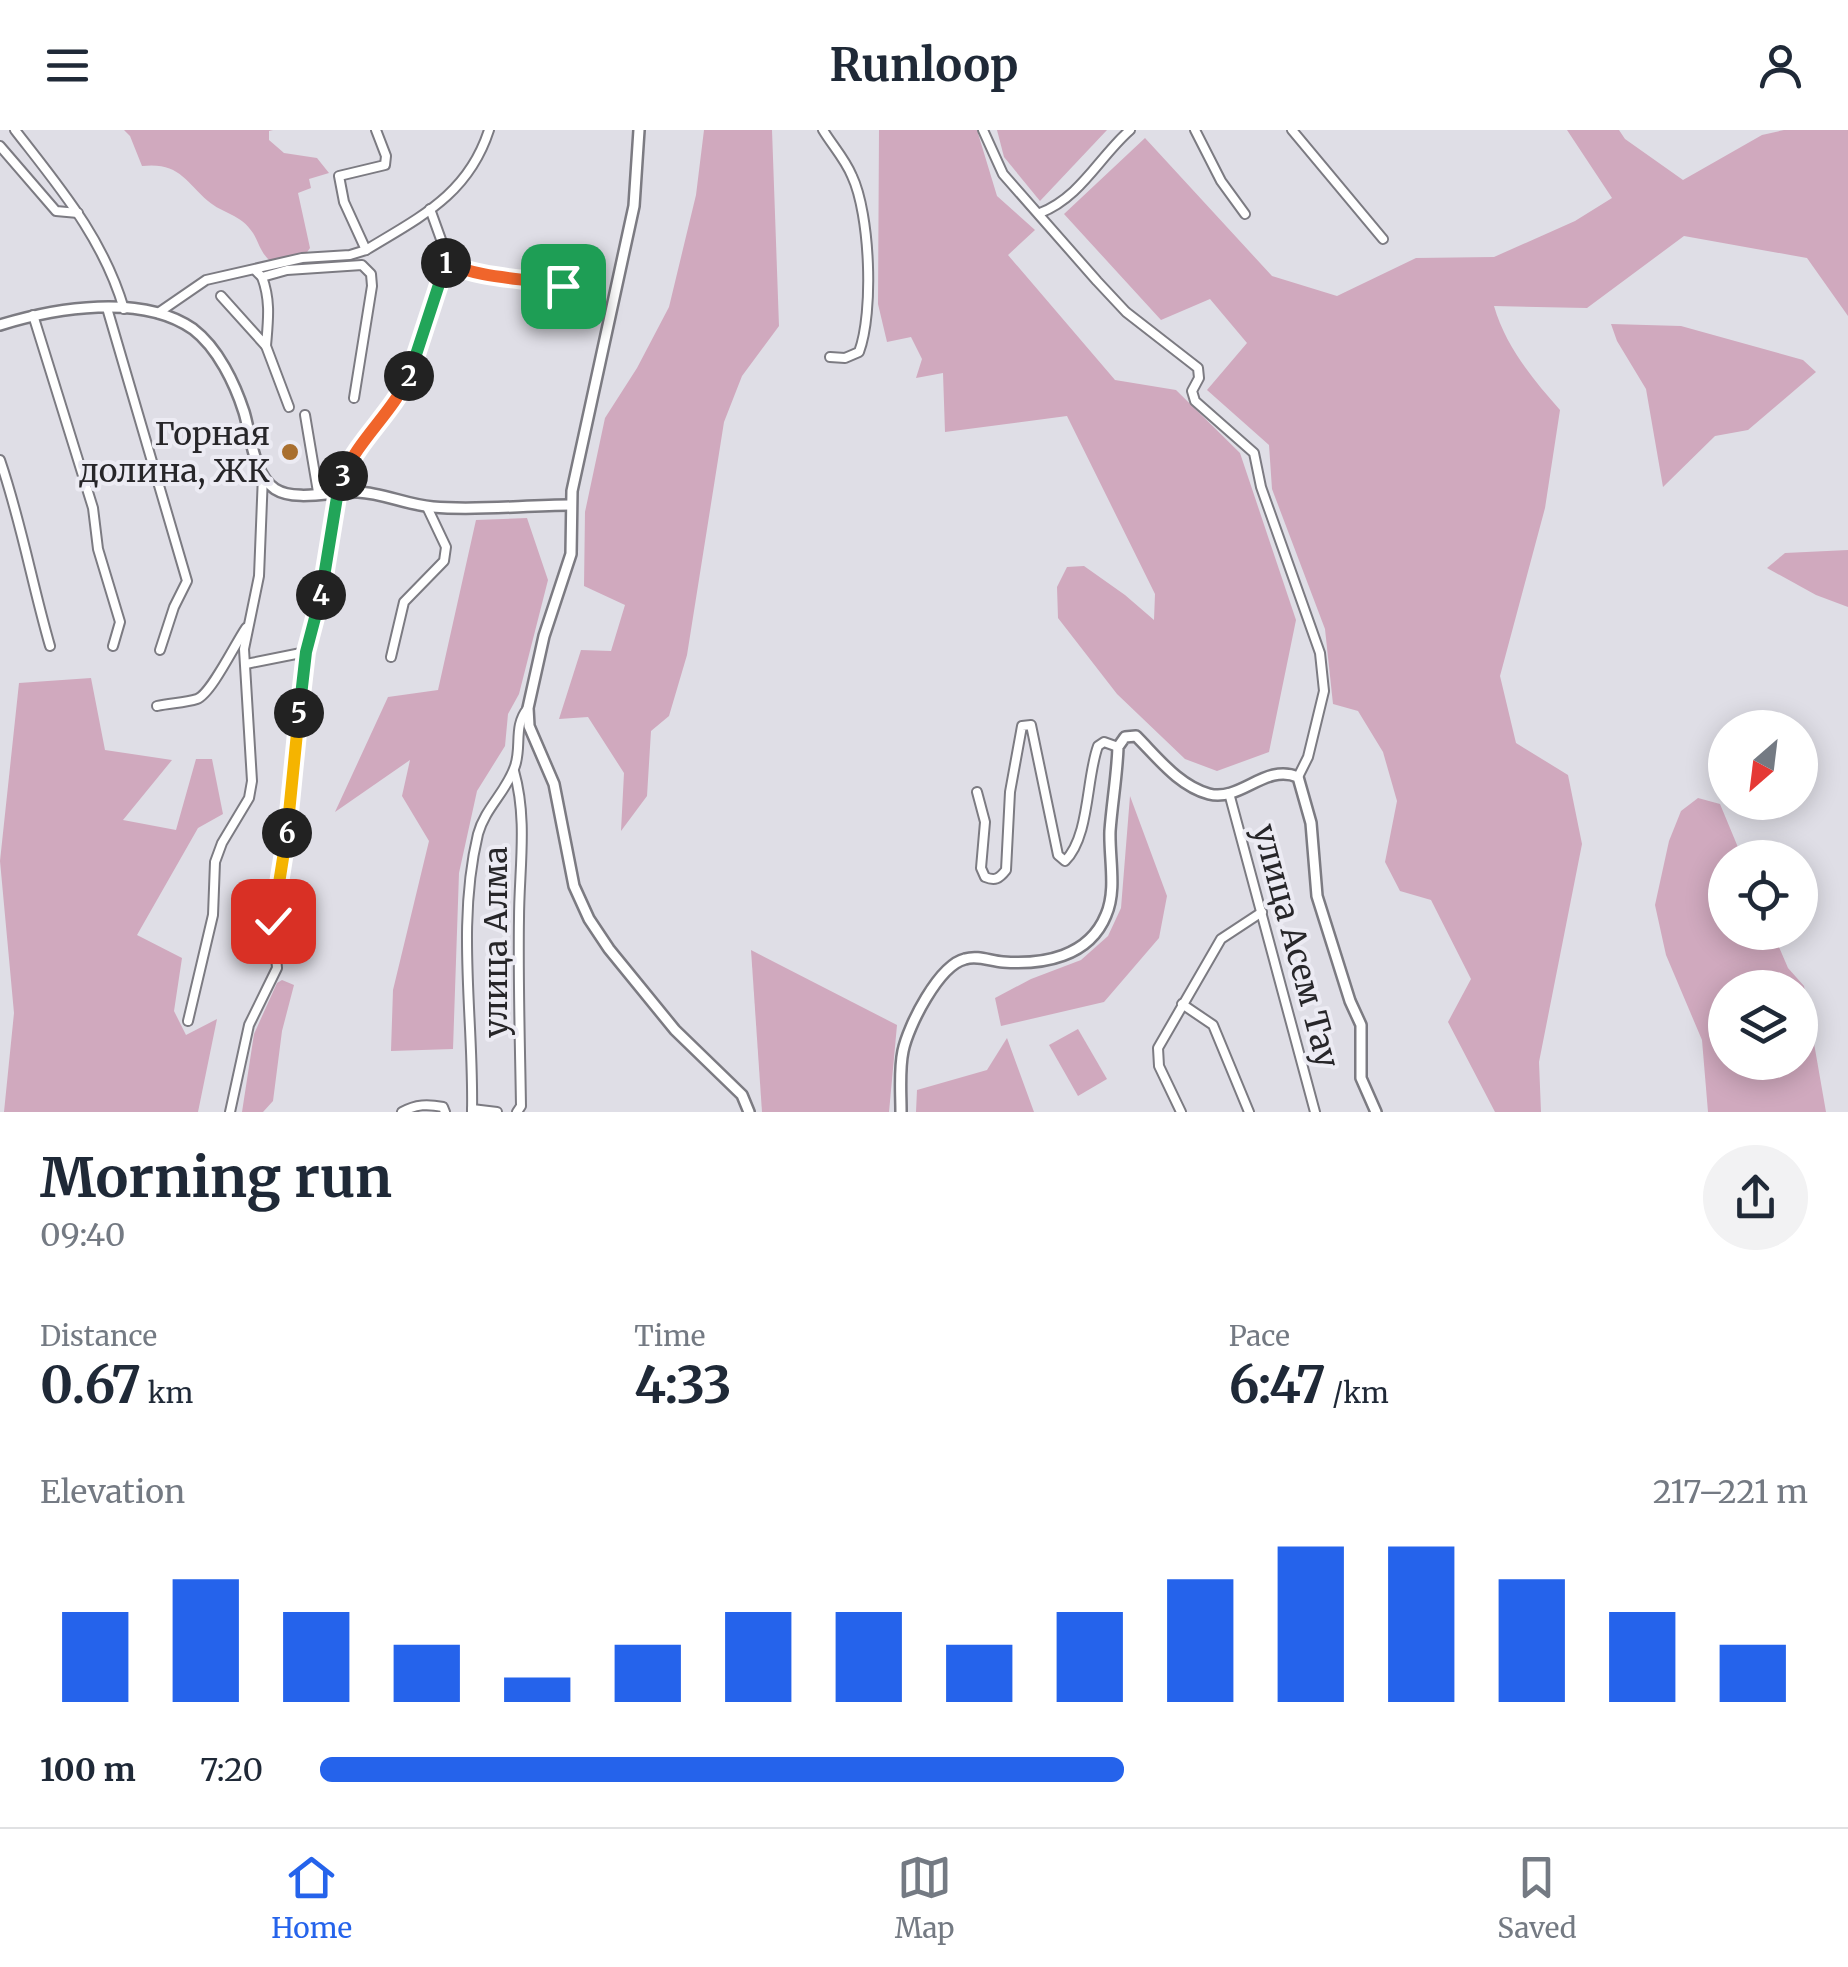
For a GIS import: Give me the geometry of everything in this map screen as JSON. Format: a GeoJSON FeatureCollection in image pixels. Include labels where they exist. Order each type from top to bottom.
{"type":"FeatureCollection","features":[{"type":"Feature","properties":{"kind":"street"},"geometry":{"type":"LineString","coordinates":[[15,130],[78,213],[112,270],[124,309]]}},
{"type":"Feature","properties":{"kind":"street"},"geometry":{"type":"LineString","coordinates":[[366,250],[344,202],[339,176],[385,165],[386,156],[376,130]]}},
{"type":"Feature","properties":{"kind":"street"},"geometry":{"type":"LineString","coordinates":[[259,273],[302,258],[366,250],[452,195],[488,130]]}},
{"type":"Feature","properties":{"kind":"street"},"geometry":{"type":"LineString","coordinates":[[639,130],[634,206],[570,504],[571,554],[544,636],[528,708],[529,726],[554,784],[563,840],[582,907],[620,963],[675,1030],[742,1095],[749,1112]]}},
{"type":"Feature","properties":{"kind":"street"},"geometry":{"type":"LineString","coordinates":[[823,130],[853,176],[861,201],[866,282],[859,352],[845,358],[830,357]]}},
{"type":"Feature","properties":{"kind":"street"},"geometry":{"type":"LineString","coordinates":[[983,130],[1003,174],[1126,312],[1198,368],[1199,378],[1192,391],[1196,402],[1254,453],[1261,487],[1320,653],[1324,691],[1308,757],[1298,776],[1311,823],[1316,896],[1361,1025],[1362,1078],[1376,1112]]}},
{"type":"Feature","properties":{"kind":"street"},"geometry":{"type":"LineString","coordinates":[[1040,213],[1072,196],[1111,147],[1130,130]]}},
{"type":"Feature","properties":{"kind":"street"},"geometry":{"type":"LineString","coordinates":[[1195,130],[1221,182],[1244,214]]}},
{"type":"Feature","properties":{"kind":"street"},"geometry":{"type":"LineString","coordinates":[[1292,130],[1383,239]]}},
{"type":"Feature","properties":{"kind":"street"},"geometry":{"type":"LineString","coordinates":[[0,146],[56,210],[78,213]]}},
{"type":"Feature","properties":{"kind":"street"},"geometry":{"type":"LineString","coordinates":[[230,1112],[249,1025],[277,968],[273,921],[284,869],[306,652],[327,564],[338,491],[351,458],[393,405],[418,352],[444,262],[444,245],[430,210]]}},
{"type":"Feature","properties":{"kind":"street"},"geometry":{"type":"LineString","coordinates":[[444,262],[474,274],[563,286]]}},
{"type":"Feature","properties":{"kind":"street"},"geometry":{"type":"LineString","coordinates":[[158,313],[206,280],[362,266],[371,274],[370,303],[354,398]]}},
{"type":"Feature","properties":{"kind":"street"},"geometry":{"type":"LineString","coordinates":[[259,273],[269,311],[266,346]]}},
{"type":"Feature","properties":{"kind":"street"},"geometry":{"type":"LineString","coordinates":[[221,296],[266,346],[289,407]]}},
{"type":"Feature","properties":{"kind":"street"},"geometry":{"type":"LineString","coordinates":[[107,308],[187,581],[160,650]]}},
{"type":"Feature","properties":{"kind":"street"},"geometry":{"type":"LineString","coordinates":[[1,322],[107,308],[158,313],[193,330],[214,352],[236,391],[263,475],[258,576],[244,649],[252,781],[249,798],[222,843],[216,862],[213,915],[188,1021]]}},
{"type":"Feature","properties":{"kind":"street"},"geometry":{"type":"LineString","coordinates":[[33,315],[94,508],[98,549],[120,622],[113,646]]}},
{"type":"Feature","properties":{"kind":"street"},"geometry":{"type":"LineString","coordinates":[[305,414],[318,492]]}},
{"type":"Feature","properties":{"kind":"street"},"geometry":{"type":"LineString","coordinates":[[0,460],[20,516],[33,588],[50,646]]}},
{"type":"Feature","properties":{"kind":"street"},"geometry":{"type":"LineString","coordinates":[[263,475],[276,490],[299,494],[365,492],[427,507],[570,504]]}},
{"type":"Feature","properties":{"kind":"street"},"geometry":{"type":"LineString","coordinates":[[392,657],[404,602],[444,561],[446,547],[427,507]]}},
{"type":"Feature","properties":{"kind":"street"},"geometry":{"type":"LineString","coordinates":[[157,706],[198,699],[209,692],[249,624]]}},
{"type":"Feature","properties":{"kind":"street"},"geometry":{"type":"LineString","coordinates":[[246,664],[306,652]]}},
{"type":"Feature","properties":{"kind":"street"},"geometry":{"type":"LineString","coordinates":[[497,1112],[472,1110],[468,1017],[472,875],[479,831],[490,806],[514,771],[520,718],[528,708]]}},
{"type":"Feature","properties":{"kind":"street"},"geometry":{"type":"LineString","coordinates":[[976,792],[986,822],[980,868],[992,880],[1000,878],[1006,870],[1010,792],[1022,726],[1031,724],[1043,796],[1058,855],[1065,861],[1074,848],[1098,746],[1104,742],[1118,747]]}},
{"type":"Feature","properties":{"kind":"street"},"geometry":{"type":"LineString","coordinates":[[902,1112],[902,1054],[910,1026],[950,966],[976,957],[1028,963],[1055,960],[1077,949],[1098,930],[1108,912],[1118,747],[1125,737],[1136,736],[1178,778],[1206,794],[1230,792],[1276,772],[1298,776]]}},
{"type":"Feature","properties":{"kind":"street","name":"улица Алма"},"geometry":{"type":"LineString","coordinates":[[514,771],[522,847],[521,1106],[517,1112]]}},
{"type":"Feature","properties":{"kind":"street","name":"улица Асем Тау"},"geometry":{"type":"LineString","coordinates":[[1230,792],[1316,1112]]}},
{"type":"Feature","properties":{"kind":"street"},"geometry":{"type":"LineString","coordinates":[[1181,1112],[1159,1066],[1158,1048],[1221,940],[1262,912]]}},
{"type":"Feature","properties":{"kind":"street"},"geometry":{"type":"LineString","coordinates":[[1182,1004],[1214,1024],[1249,1112]]}},
{"type":"Feature","properties":{"kind":"street"},"geometry":{"type":"LineString","coordinates":[[402,1112],[443,1107],[446,1112]]}},
{"type":"Feature","properties":{"kind":"shaded area"},"geometry":{"type":"Polygon","coordinates":[[[124,130],[273,130],[269,131],[269,140],[284,153],[317,158],[329,173],[309,179],[311,188],[298,193],[310,248],[305,255],[269,260],[248,227],[208,201],[180,174],[165,167],[142,166],[124,130]]]}},
{"type":"Feature","properties":{"kind":"shaded area"},"geometry":{"type":"Polygon","coordinates":[[[704,130],[772,130],[779,326],[742,376],[724,422],[687,655],[669,716],[651,731],[647,796],[621,831],[624,773],[588,717],[559,719],[581,650],[611,651],[625,605],[584,586],[585,512],[605,418],[669,307],[696,195],[704,130]]]}},
{"type":"Feature","properties":{"kind":"shaded area"},"geometry":{"type":"Polygon","coordinates":[[[879,130],[977,130],[997,196],[1035,230],[1008,255],[1115,380],[1176,390],[1240,453],[1296,620],[1269,752],[1217,771],[1185,759],[1117,694],[1058,618],[1057,587],[1067,567],[1084,566],[1154,620],[1155,594],[1067,416],[945,432],[943,373],[916,378],[922,359],[911,337],[887,342],[878,304],[879,130]]]}},
{"type":"Feature","properties":{"kind":"shaded area"},"geometry":{"type":"Polygon","coordinates":[[[997,130],[1107,130],[1040,201],[1004,157],[997,130]]]}},
{"type":"Feature","properties":{"kind":"shaded area"},"geometry":{"type":"Polygon","coordinates":[[[1567,130],[1619,130],[1625,139],[1683,180],[1762,135],[1784,130],[1848,130],[1848,316],[1807,258],[1684,236],[1587,308],[1494,306],[1513,348],[1560,410],[1545,508],[1500,676],[1516,743],[1568,775],[1582,844],[1539,1062],[1541,1112],[1495,1112],[1448,1022],[1471,979],[1431,900],[1400,891],[1385,862],[1397,801],[1383,752],[1358,711],[1333,704],[1325,629],[1272,489],[1269,445],[1207,390],[1247,343],[1210,299],[1161,320],[1064,214],[1145,138],[1272,276],[1337,296],[1416,258],[1494,257],[1575,221],[1612,198],[1567,130]]]}},
{"type":"Feature","properties":{"kind":"shaded area"},"geometry":{"type":"Polygon","coordinates":[[[1611,324],[1681,326],[1803,360],[1816,372],[1748,430],[1715,436],[1663,487],[1646,389],[1611,324]]]}},
{"type":"Feature","properties":{"kind":"shaded area"},"geometry":{"type":"Polygon","coordinates":[[[527,518],[548,580],[519,694],[508,714],[505,746],[477,791],[459,873],[453,1049],[391,1051],[393,990],[429,841],[402,796],[410,760],[335,812],[388,697],[438,690],[476,520],[527,518]]]}},
{"type":"Feature","properties":{"kind":"shaded area"},"geometry":{"type":"Polygon","coordinates":[[[1848,550],[1848,607],[1816,595],[1767,568],[1785,553],[1848,550]]]}},
{"type":"Feature","properties":{"kind":"shaded area"},"geometry":{"type":"Polygon","coordinates":[[[91,678],[105,750],[172,760],[123,820],[176,830],[196,759],[212,759],[223,814],[198,828],[137,935],[182,958],[174,1011],[186,1035],[217,1019],[198,1112],[4,1112],[14,1013],[0,861],[19,683],[91,678]]]}},
{"type":"Feature","properties":{"kind":"shaded area"},"geometry":{"type":"Polygon","coordinates":[[[1130,796],[1167,896],[1159,938],[1104,1002],[1001,1026],[995,998],[1081,960],[1108,936],[1121,908],[1130,796]]]}},
{"type":"Feature","properties":{"kind":"shaded area"},"geometry":{"type":"Polygon","coordinates":[[[1698,798],[1708,801],[1708,820],[1727,820],[1735,840],[1708,840],[1708,950],[1780,950],[1790,970],[1708,970],[1708,1080],[1818,1080],[1818,1066],[1826,1112],[1708,1112],[1702,1040],[1666,955],[1655,905],[1669,841],[1681,811],[1698,798]]]}},
{"type":"Feature","properties":{"kind":"shaded area"},"geometry":{"type":"Polygon","coordinates":[[[751,950],[897,1025],[889,1112],[762,1112],[751,950]]]}},
{"type":"Feature","properties":{"kind":"shaded area"},"geometry":{"type":"Polygon","coordinates":[[[282,980],[294,985],[282,1031],[273,1101],[263,1112],[242,1112],[254,1034],[277,983],[282,980]]]}},
{"type":"Feature","properties":{"kind":"shaded area"},"geometry":{"type":"Polygon","coordinates":[[[1078,1029],[1107,1079],[1078,1096],[1049,1045],[1078,1029]]]}},
{"type":"Feature","properties":{"kind":"shaded area"},"geometry":{"type":"Polygon","coordinates":[[[1007,1038],[1034,1112],[916,1112],[917,1090],[987,1070],[1007,1038]]]}},
{"type":"Feature","properties":{"kind":"place","name":"Горная долина, ЖК"},"geometry":{"type":"Point","coordinates":[290,452]}},
{"type":"Feature","properties":{"kind":"route"},"geometry":{"type":"LineString","coordinates":[[273,921],[284,869],[306,652],[327,564],[338,491],[351,458],[406,382],[444,262],[474,274],[563,286]]}}]}
